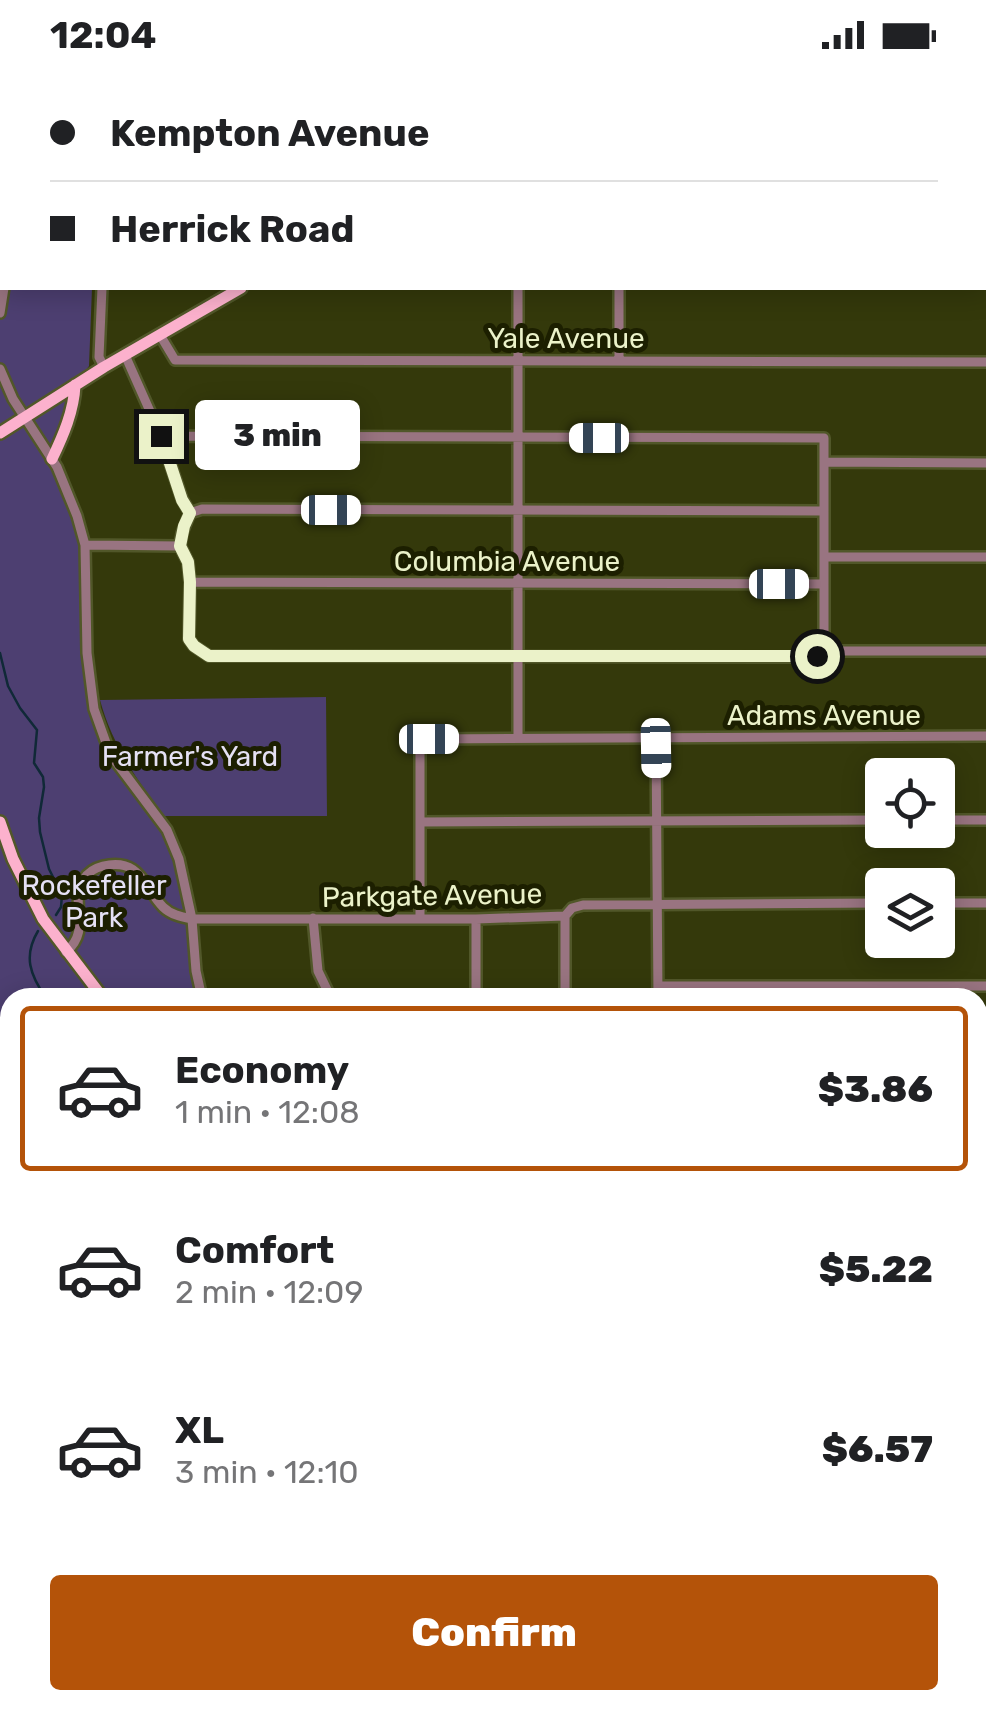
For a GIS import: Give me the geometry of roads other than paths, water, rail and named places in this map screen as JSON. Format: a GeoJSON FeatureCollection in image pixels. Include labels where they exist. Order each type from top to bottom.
{"type":"FeatureCollection","features":[{"type":"Feature","properties":{"kind":"main road"},"geometry":{"type":"LineString","coordinates":[[0,432],[232,290]]}},
{"type":"Feature","properties":{"kind":"main road"},"geometry":{"type":"LineString","coordinates":[[52,459],[68,421],[75,385]]}},
{"type":"Feature","properties":{"kind":"main road"},"geometry":{"type":"LineString","coordinates":[[0,822],[12,860],[42,918],[94,988]]}},
{"type":"Feature","properties":{"kind":"street"},"geometry":{"type":"LineString","coordinates":[[102,290],[99,357],[104,367]]}},
{"type":"Feature","properties":{"kind":"street"},"geometry":{"type":"LineString","coordinates":[[518,290],[518,738]]}},
{"type":"Feature","properties":{"kind":"street"},"geometry":{"type":"LineString","coordinates":[[619,290],[619,361]]}},
{"type":"Feature","properties":{"kind":"street","name":"Yale Avenue"},"geometry":{"type":"LineString","coordinates":[[160,335],[174,360],[986,362]]}},
{"type":"Feature","properties":{"kind":"street"},"geometry":{"type":"LineString","coordinates":[[125,355],[190,513]]}},
{"type":"Feature","properties":{"kind":"street"},"geometry":{"type":"LineString","coordinates":[[0,369],[70,496],[86,546],[86,653],[94,708],[110,754],[166,830],[181,866],[200,988]]}},
{"type":"Feature","properties":{"kind":"street"},"geometry":{"type":"LineString","coordinates":[[161,436],[824,438],[824,651]]}},
{"type":"Feature","properties":{"kind":"street"},"geometry":{"type":"LineString","coordinates":[[824,462],[986,463]]}},
{"type":"Feature","properties":{"kind":"street"},"geometry":{"type":"LineString","coordinates":[[190,513],[824,511]]}},
{"type":"Feature","properties":{"kind":"street"},"geometry":{"type":"LineString","coordinates":[[190,513],[180,546],[188,562],[190,582],[189,639],[209,656],[811,657],[824,651],[986,651]]}},
{"type":"Feature","properties":{"kind":"street"},"geometry":{"type":"LineString","coordinates":[[86,546],[180,546]]}},
{"type":"Feature","properties":{"kind":"street"},"geometry":{"type":"LineString","coordinates":[[825,557],[986,557]]}},
{"type":"Feature","properties":{"kind":"street","name":"Columbia Avenue"},"geometry":{"type":"LineString","coordinates":[[190,582],[824,584]]}},
{"type":"Feature","properties":{"kind":"street","name":"Adams Avenue"},"geometry":{"type":"LineString","coordinates":[[420,822],[420,749],[429,739],[986,736]]}},
{"type":"Feature","properties":{"kind":"street"},"geometry":{"type":"LineString","coordinates":[[656,738],[658,988]]}},
{"type":"Feature","properties":{"kind":"street"},"geometry":{"type":"LineString","coordinates":[[420,918],[420,822],[865,820]]}},
{"type":"Feature","properties":{"kind":"street"},"geometry":{"type":"LineString","coordinates":[[955,820],[986,820]]}},
{"type":"Feature","properties":{"kind":"street"},"geometry":{"type":"LineString","coordinates":[[66,952],[79,935],[81,884],[100,867],[118,865],[133,870],[144,878],[165,909],[192,919]]}},
{"type":"Feature","properties":{"kind":"street"},"geometry":{"type":"LineString","coordinates":[[955,903],[986,903]]}},
{"type":"Feature","properties":{"kind":"street","name":"Parkgate Avenue"},"geometry":{"type":"LineString","coordinates":[[192,919],[476,918],[565,916],[572,908],[583,905],[865,904]]}},
{"type":"Feature","properties":{"kind":"street"},"geometry":{"type":"LineString","coordinates":[[565,916],[565,988]]}},
{"type":"Feature","properties":{"kind":"street"},"geometry":{"type":"LineString","coordinates":[[314,918],[318,971],[326,988]]}},
{"type":"Feature","properties":{"kind":"street"},"geometry":{"type":"LineString","coordinates":[[476,918],[476,988]]}},
{"type":"Feature","properties":{"kind":"street"},"geometry":{"type":"LineString","coordinates":[[877,988],[986,986]]}},
{"type":"Feature","properties":{"kind":"waterway"},"geometry":{"type":"LineString","coordinates":[[0,653],[8,686],[37,730],[34,763],[44,787],[40,832],[49,869],[62,895],[56,915]]}},
{"type":"Feature","properties":{"kind":"waterway"},"geometry":{"type":"LineString","coordinates":[[38,931],[30,965],[40,988]]}},
{"type":"Feature","properties":{"kind":"park label","name":"Farmer's Yard"},"geometry":{"type":"Point","coordinates":[190,756]}},
{"type":"Feature","properties":{"kind":"park label","name":"Rockefeller Park"},"geometry":{"type":"Point","coordinates":[94,901]}}]}
